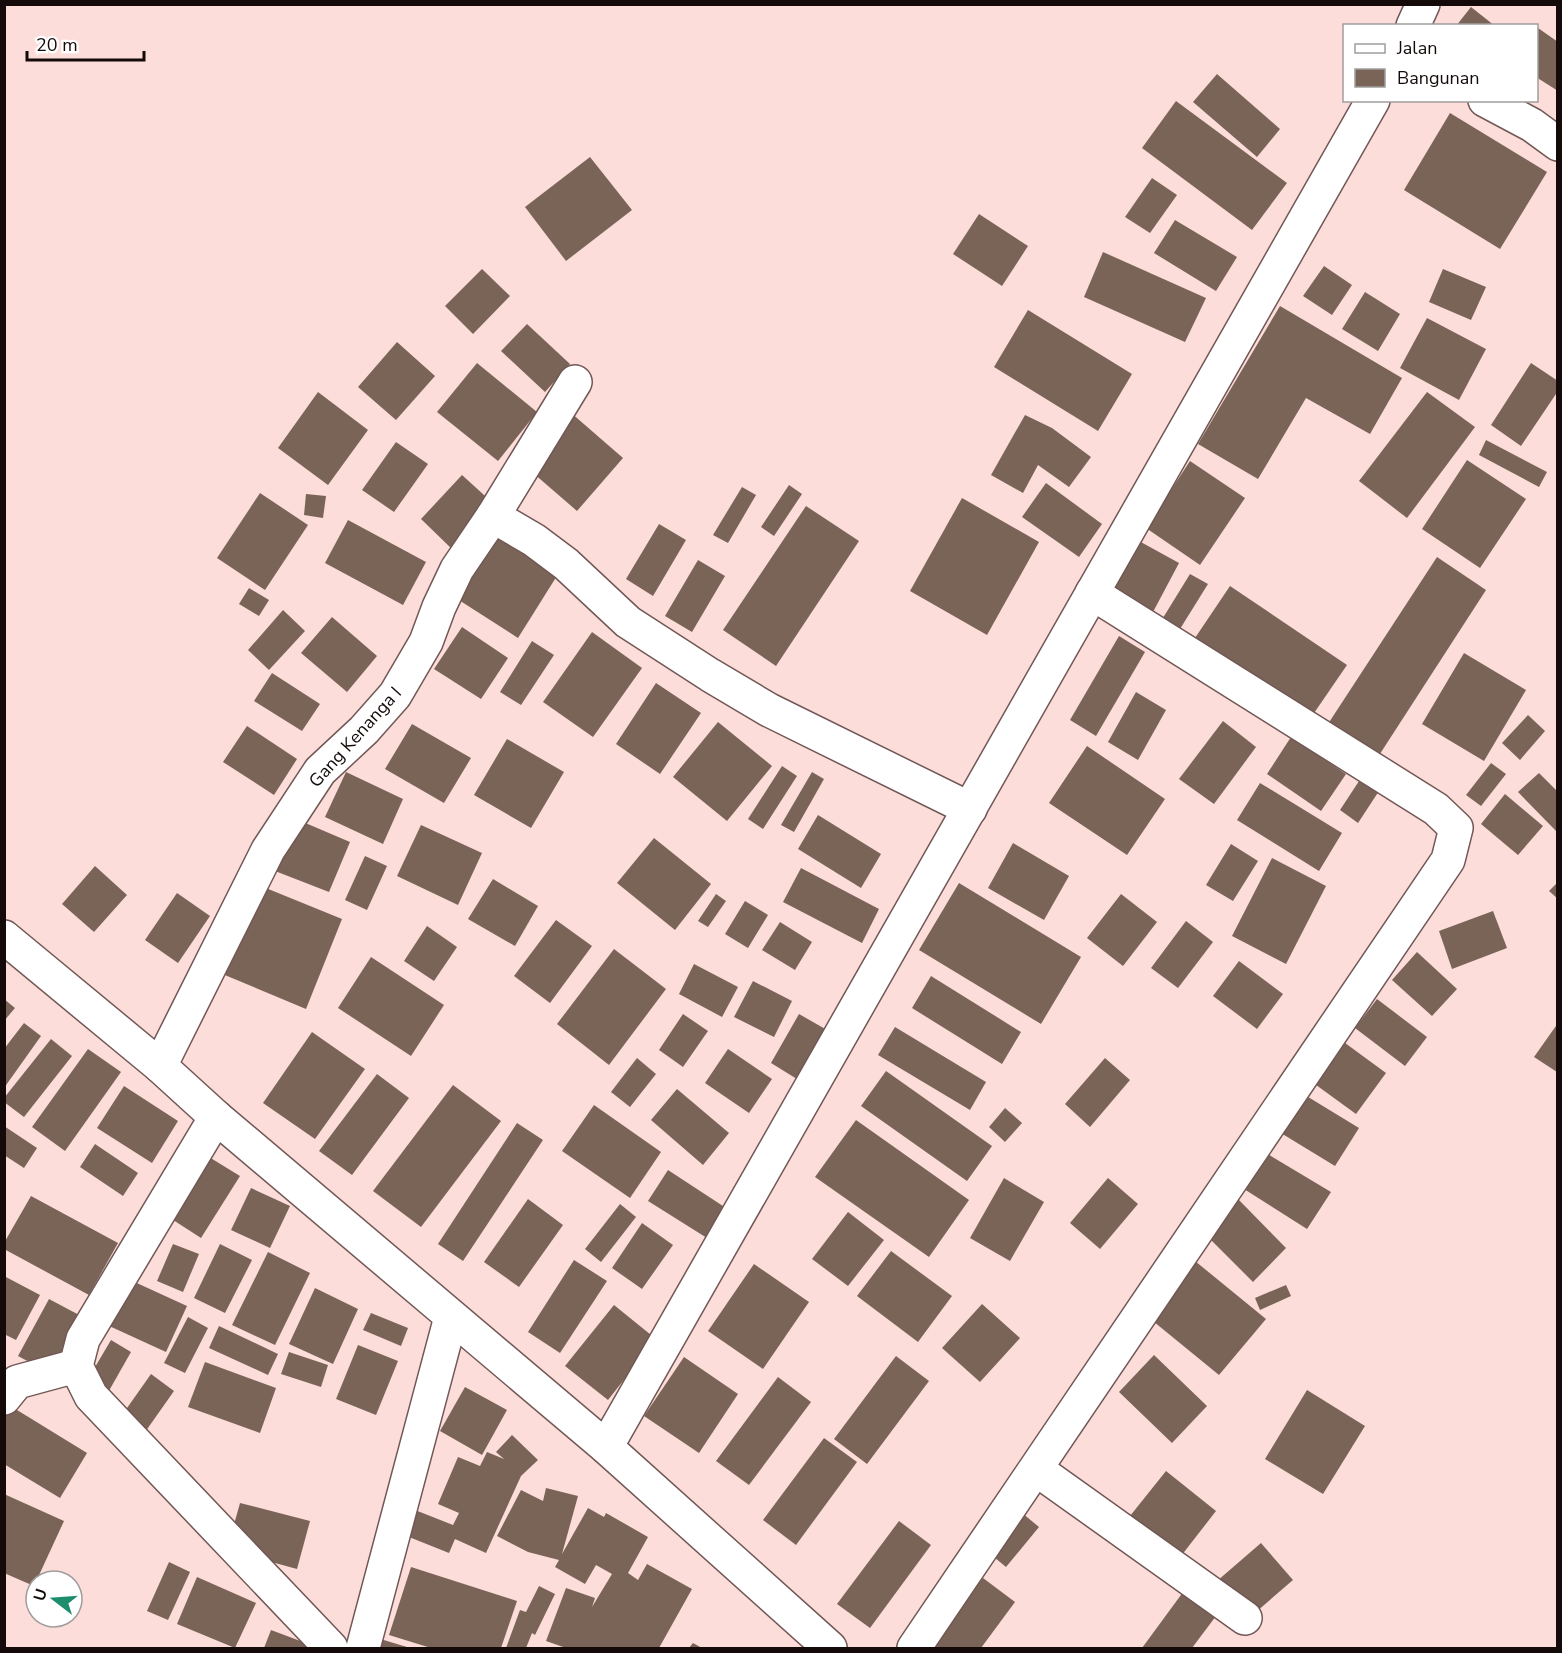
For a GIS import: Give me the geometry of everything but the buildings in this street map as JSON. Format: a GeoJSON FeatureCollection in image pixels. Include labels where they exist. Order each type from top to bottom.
{"type":"FeatureCollection","features":[{"type":"Feature","properties":{"kind":"street"},"geometry":{"type":"LineString","coordinates":[[1414,24],[1423,4]]}},
{"type":"Feature","properties":{"kind":"street"},"geometry":{"type":"LineString","coordinates":[[606,1447],[1372,102]]}},
{"type":"Feature","properties":{"kind":"street"},"geometry":{"type":"LineString","coordinates":[[1489,102],[1532,125],[1557,144]]}},
{"type":"Feature","properties":{"kind":"street","name":"Gang Kenanga I"},"geometry":{"type":"LineString","coordinates":[[160,1066],[267,850],[320,771],[364,730],[395,695],[426,642],[439,607],[458,569],[575,382]]}},
{"type":"Feature","properties":{"kind":"street"},"geometry":{"type":"LineString","coordinates":[[493,516],[534,540],[566,564],[628,622],[710,675],[769,710],[970,809]]}},
{"type":"Feature","properties":{"kind":"street"},"geometry":{"type":"LineString","coordinates":[[914,1648],[1448,860],[1456,828],[1436,809],[1092,593]]}},
{"type":"Feature","properties":{"kind":"street"},"geometry":{"type":"LineString","coordinates":[[11,954],[160,1066],[216,1117],[606,1447],[830,1648]]}},
{"type":"Feature","properties":{"kind":"street"},"geometry":{"type":"LineString","coordinates":[[216,1117],[83,1339],[76,1366],[91,1395],[331,1648]]}},
{"type":"Feature","properties":{"kind":"street"},"geometry":{"type":"LineString","coordinates":[[363,1648],[451,1317]]}},
{"type":"Feature","properties":{"kind":"street"},"geometry":{"type":"LineString","coordinates":[[4,1398],[17,1382],[76,1366]]}},
{"type":"Feature","properties":{"kind":"street"},"geometry":{"type":"LineString","coordinates":[[1036,1469],[1245,1618]]}}]}
